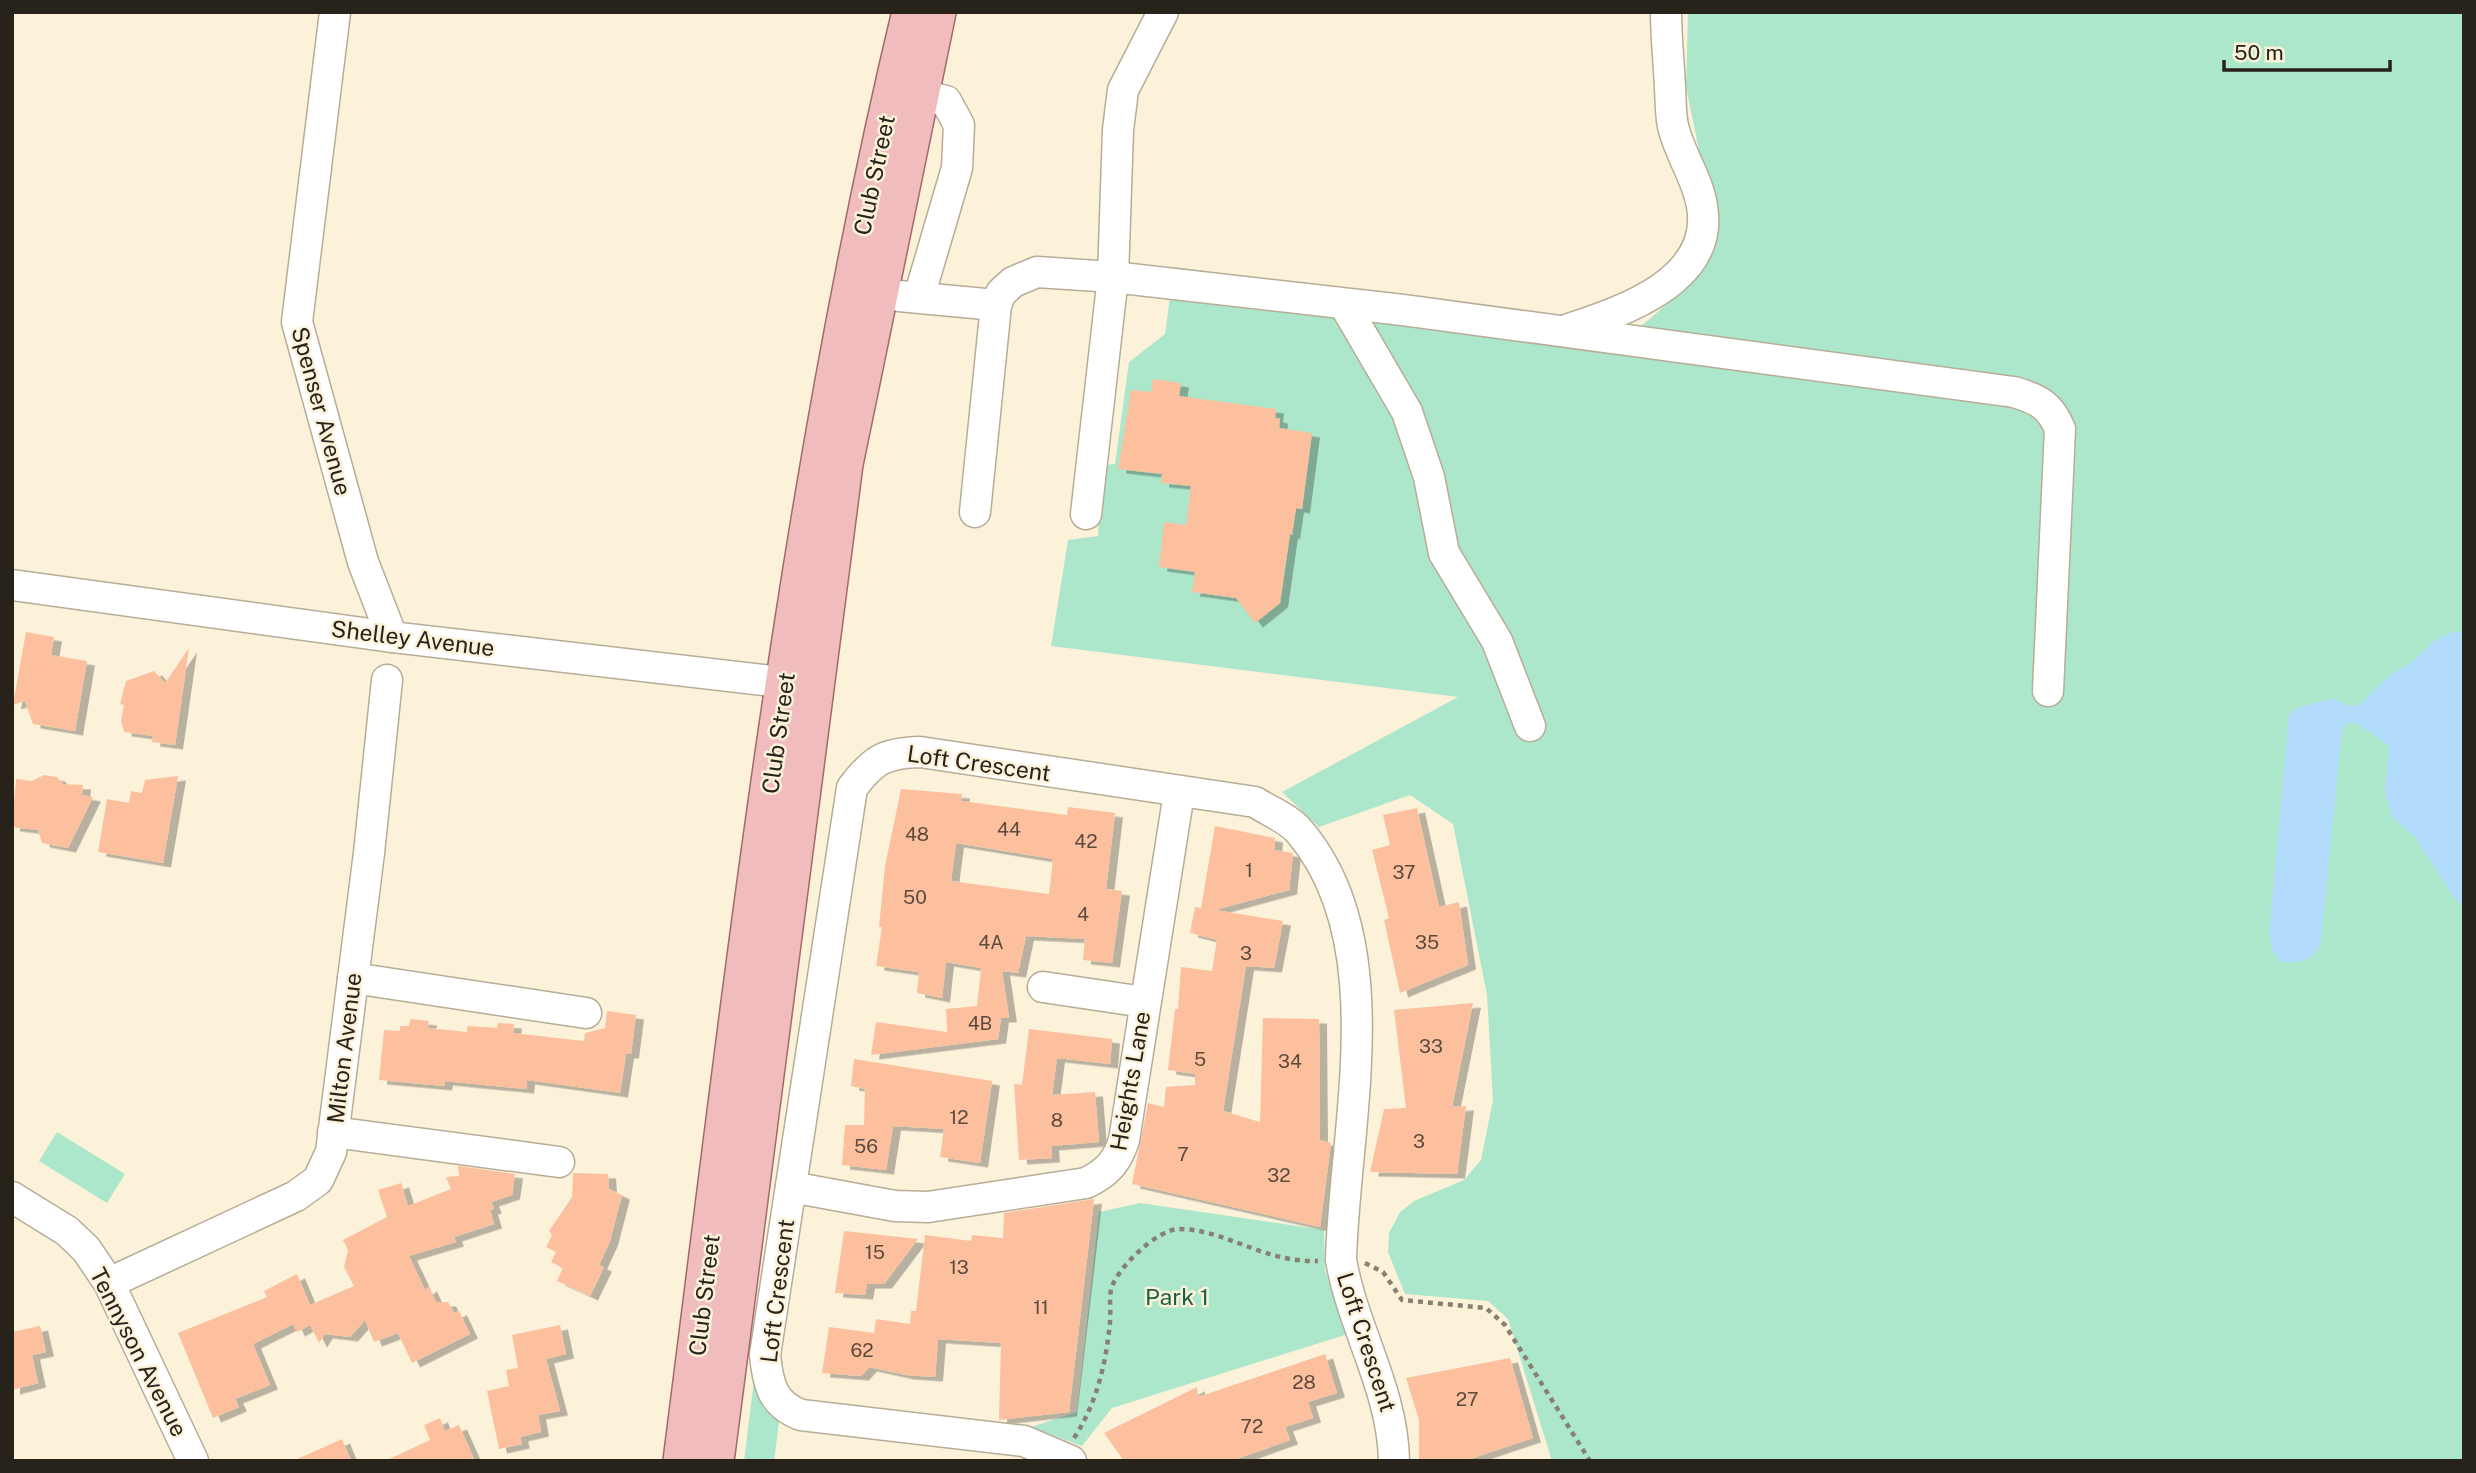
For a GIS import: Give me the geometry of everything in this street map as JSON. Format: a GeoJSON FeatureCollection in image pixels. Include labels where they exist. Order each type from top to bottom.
{"type":"FeatureCollection","features":[{"type":"Feature","properties":{"kind":"main road","name":"Club Street"},"geometry":{"type":"LineString","coordinates":[[682,1461],[800,684],[911,12]]}},
{"type":"Feature","properties":{"kind":"main road","name":"Club Street"},"geometry":{"type":"LineString","coordinates":[[863,293],[919,95],[937,12]]}},
{"type":"Feature","properties":{"kind":"main road","name":"Club Street"},"geometry":{"type":"LineString","coordinates":[[715,1461],[800,684]]}},
{"type":"Feature","properties":{"kind":"street","name":"Spenser Avenue"},"geometry":{"type":"LineString","coordinates":[[335,12],[297,322],[363,562],[392,637]]}},
{"type":"Feature","properties":{"kind":"street"},"geometry":{"type":"LineString","coordinates":[[1086,513],[1113,276],[1118,130],[1123,90],[1163,12]]}},
{"type":"Feature","properties":{"kind":"street"},"geometry":{"type":"LineString","coordinates":[[1561,331],[1614,315],[1647,299],[1674,278],[1696,251],[1704,227],[1701,200],[1672,127],[1666,12]]}},
{"type":"Feature","properties":{"kind":"street"},"geometry":{"type":"LineString","coordinates":[[919,95],[946,101],[959,125],[957,168],[919,297]]}},
{"type":"Feature","properties":{"kind":"street"},"geometry":{"type":"LineString","coordinates":[[975,512],[996,304],[1013,282],[1037,272],[1113,276],[1403,310],[2014,392],[2037,399],[2052,411],[2060,429],[2048,691]]}},
{"type":"Feature","properties":{"kind":"street"},"geometry":{"type":"LineString","coordinates":[[863,293],[996,304]]}},
{"type":"Feature","properties":{"kind":"street"},"geometry":{"type":"LineString","coordinates":[[1344,304],[1398,395],[1417,439],[1429,477],[1448,564],[1497,641],[1530,726]]}},
{"type":"Feature","properties":{"kind":"street"},"geometry":{"type":"LineString","coordinates":[[1370,348],[1403,310]]}},
{"type":"Feature","properties":{"kind":"street","name":"Shelley Avenue"},"geometry":{"type":"LineString","coordinates":[[12,584],[392,637],[800,684]]}},
{"type":"Feature","properties":{"kind":"street","name":"Milton Avenue"},"geometry":{"type":"LineString","coordinates":[[109,1283],[296,1196],[318,1180],[326,1166],[353,978],[387,680]]}},
{"type":"Feature","properties":{"kind":"street","name":"Loft Crescent"},"geometry":{"type":"LineString","coordinates":[[1067,1459],[1024,1441],[801,1415],[786,1409],[774,1397],[767,1377],[765,1355],[852,788],[868,766],[894,752],[920,752],[1179,793],[1255,802],[1298,829],[1326,867],[1346,917],[1356,1044],[1341,1260],[1360,1331],[1386,1396],[1394,1431],[1394,1461]]}},
{"type":"Feature","properties":{"kind":"street","name":"Heights Lane"},"geometry":{"type":"LineString","coordinates":[[791,1187],[895,1206],[928,1207],[1086,1183],[1100,1177],[1117,1161],[1124,1140],[1179,793]]}},
{"type":"Feature","properties":{"kind":"street"},"geometry":{"type":"LineString","coordinates":[[353,978],[586,1013]]}},
{"type":"Feature","properties":{"kind":"street"},"geometry":{"type":"LineString","coordinates":[[1043,987],[1144,1002]]}},
{"type":"Feature","properties":{"kind":"street"},"geometry":{"type":"LineString","coordinates":[[333,1132],[559,1162]]}},
{"type":"Feature","properties":{"kind":"street","name":"Tennyson Avenue"},"geometry":{"type":"LineString","coordinates":[[12,1198],[67,1231],[86,1249],[109,1283],[193,1461]]}},
{"type":"Feature","properties":{"kind":"path"},"geometry":{"type":"LineString","coordinates":[[1067,1459],[1093,1405],[1106,1356],[1110,1291],[1118,1271],[1152,1241],[1176,1229],[1200,1232],[1296,1262],[1341,1260],[1370,1264],[1384,1272],[1402,1300],[1486,1308],[1505,1325],[1590,1461]]}},
{"type":"Feature","properties":{"kind":"green space"},"geometry":{"type":"Polygon","coordinates":[[[1688,12],[2464,12],[2464,1461],[1552,1461],[1508,1319],[1488,1301],[1405,1294],[1388,1252],[1389,1233],[1400,1212],[1414,1201],[1464,1180],[1481,1160],[1493,1100],[1487,995],[1453,824],[1410,795],[1319,827],[1282,792],[1458,697],[1051,646],[1068,540],[1098,536],[1102,465],[1115,464],[1129,362],[1165,334],[1174,267],[1639,328],[1696,279],[1716,232],[1686,87],[1688,12]]]}},
{"type":"Feature","properties":{"kind":"green space"},"geometry":{"type":"Polygon","coordinates":[[[57,1132],[125,1174],[107,1203],[39,1161],[57,1132]]]}},
{"type":"Feature","properties":{"kind":"green space","name":"Park 1"},"geometry":{"type":"Polygon","coordinates":[[[1140,1203],[1324,1230],[1325,1270],[1345,1335],[1112,1408],[1082,1446],[1031,1427],[1077,1412],[1099,1212],[1140,1203]]]}},
{"type":"Feature","properties":{"kind":"green space"},"geometry":{"type":"Polygon","coordinates":[[[754,1380],[780,1414],[774,1461],[744,1461],[754,1380]]]}},
{"type":"Feature","properties":{"kind":"water"},"geometry":{"type":"Polygon","coordinates":[[[2452,632],[2464,632],[2464,907],[2455,899],[2415,837],[2392,817],[2385,792],[2389,746],[2360,725],[2348,722],[2342,729],[2321,940],[2315,952],[2307,959],[2282,962],[2273,952],[2269,934],[2289,715],[2299,707],[2333,699],[2349,706],[2359,705],[2390,675],[2412,662],[2434,641],[2452,632]]]}},
{"type":"Feature","properties":{"kind":"building"},"geometry":{"type":"Polygon","coordinates":[[[1153,379],[1181,383],[1179,396],[1276,409],[1275,418],[1280,419],[1279,428],[1312,433],[1302,509],[1296,508],[1280,603],[1255,623],[1236,598],[1192,592],[1195,572],[1159,567],[1164,522],[1186,525],[1191,486],[1161,483],[1162,474],[1118,469],[1131,390],[1151,392],[1153,379]]]}},
{"type":"Feature","properties":{"kind":"building"},"geometry":{"type":"Polygon","coordinates":[[[26,632],[54,637],[51,655],[87,661],[75,731],[33,724],[25,701],[13,705],[26,632]]]}},
{"type":"Feature","properties":{"kind":"building"},"geometry":{"type":"Polygon","coordinates":[[[189,648],[175,745],[152,742],[153,736],[124,732],[121,721],[124,705],[120,704],[126,681],[154,671],[165,683],[189,648]]]}},
{"type":"Feature","properties":{"kind":"building"},"geometry":{"type":"Polygon","coordinates":[[[44,775],[57,777],[63,784],[83,785],[82,795],[93,797],[68,848],[42,843],[38,830],[12,827],[16,779],[32,781],[44,775]]]}},
{"type":"Feature","properties":{"kind":"building"},"geometry":{"type":"Polygon","coordinates":[[[178,776],[163,863],[98,852],[107,799],[129,803],[131,791],[142,793],[145,780],[178,776]]]}},
{"type":"Feature","properties":{"kind":"building"},"geometry":{"type":"Polygon","coordinates":[[[901,789],[962,794],[961,801],[1067,815],[1068,807],[1115,813],[1106,889],[1122,891],[1112,963],[1083,960],[1085,939],[1026,936],[1018,973],[1002,971],[1009,1018],[1001,1018],[998,1039],[871,1055],[876,1022],[947,1032],[946,1009],[977,1006],[981,968],[946,962],[942,998],[917,993],[919,972],[876,966],[882,927],[879,927],[885,866],[901,789]],[[956,843],[951,881],[1049,894],[1053,859],[956,843]]]}},
{"type":"Feature","properties":{"kind":"building"},"geometry":{"type":"Polygon","coordinates":[[[1417,808],[1439,907],[1459,902],[1468,965],[1400,993],[1384,920],[1389,918],[1372,850],[1390,845],[1383,815],[1417,808]]]}},
{"type":"Feature","properties":{"kind":"building"},"geometry":{"type":"Polygon","coordinates":[[[1215,826],[1275,838],[1274,850],[1293,853],[1289,890],[1215,910],[1283,921],[1274,968],[1246,966],[1223,1111],[1260,1122],[1263,1018],[1319,1019],[1320,1140],[1331,1143],[1320,1227],[1132,1184],[1148,1103],[1164,1107],[1166,1087],[1195,1085],[1195,1074],[1168,1070],[1175,1009],[1178,1009],[1181,967],[1212,971],[1217,940],[1190,933],[1195,907],[1201,908],[1215,826]]]}},
{"type":"Feature","properties":{"kind":"building"},"geometry":{"type":"Polygon","coordinates":[[[1473,1003],[1452,1107],[1466,1106],[1457,1174],[1370,1172],[1384,1109],[1406,1108],[1394,1010],[1473,1003]]]}},
{"type":"Feature","properties":{"kind":"building"},"geometry":{"type":"Polygon","coordinates":[[[607,1011],[636,1015],[631,1054],[626,1054],[620,1093],[527,1080],[526,1089],[445,1081],[444,1086],[379,1080],[384,1030],[400,1031],[400,1026],[409,1026],[410,1019],[429,1021],[428,1028],[467,1032],[467,1026],[497,1028],[498,1023],[514,1024],[513,1033],[584,1041],[585,1033],[605,1028],[607,1011]]]}},
{"type":"Feature","properties":{"kind":"building"},"geometry":{"type":"Polygon","coordinates":[[[1029,1029],[1112,1039],[1110,1064],[1057,1058],[1052,1095],[1095,1092],[1099,1142],[1051,1146],[1052,1158],[1019,1160],[1014,1084],[1022,1085],[1029,1029]]]}},
{"type":"Feature","properties":{"kind":"building"},"geometry":{"type":"Polygon","coordinates":[[[854,1059],[992,1081],[980,1163],[940,1157],[944,1129],[893,1126],[886,1170],[842,1165],[845,1125],[864,1125],[865,1089],[851,1086],[854,1059]]]}},
{"type":"Feature","properties":{"kind":"building"},"geometry":{"type":"Polygon","coordinates":[[[458,1166],[515,1174],[512,1195],[491,1202],[494,1224],[454,1237],[456,1242],[409,1256],[425,1290],[429,1287],[436,1302],[448,1302],[454,1313],[459,1311],[470,1334],[412,1363],[398,1333],[374,1342],[365,1320],[350,1337],[325,1334],[319,1343],[310,1325],[297,1332],[293,1324],[253,1344],[270,1385],[235,1399],[239,1407],[213,1418],[178,1333],[267,1297],[264,1291],[297,1274],[310,1305],[354,1286],[344,1267],[348,1250],[343,1240],[387,1217],[378,1190],[401,1183],[408,1206],[451,1189],[446,1177],[459,1176],[458,1166]]]}},
{"type":"Feature","properties":{"kind":"building"},"geometry":{"type":"Polygon","coordinates":[[[573,1173],[608,1174],[609,1189],[622,1195],[610,1241],[599,1265],[604,1267],[590,1296],[557,1281],[563,1268],[551,1262],[556,1252],[546,1247],[552,1235],[549,1231],[572,1197],[573,1173]]]}},
{"type":"Feature","properties":{"kind":"building"},"geometry":{"type":"Polygon","coordinates":[[[1094,1199],[1069,1412],[999,1420],[1001,1343],[938,1339],[935,1377],[906,1375],[869,1367],[861,1376],[822,1373],[829,1327],[874,1333],[876,1319],[910,1324],[911,1311],[916,1311],[925,1235],[971,1241],[972,1235],[1003,1238],[1004,1213],[1094,1199]]]}},
{"type":"Feature","properties":{"kind":"building"},"geometry":{"type":"Polygon","coordinates":[[[844,1231],[918,1239],[884,1284],[867,1284],[865,1295],[835,1293],[844,1231]]]}},
{"type":"Feature","properties":{"kind":"building"},"geometry":{"type":"Polygon","coordinates":[[[560,1325],[566,1354],[546,1359],[560,1411],[538,1415],[541,1432],[520,1437],[522,1444],[499,1449],[487,1391],[509,1386],[506,1370],[518,1368],[512,1335],[560,1325]]]}},
{"type":"Feature","properties":{"kind":"building"},"geometry":{"type":"Polygon","coordinates":[[[40,1326],[46,1352],[32,1355],[38,1383],[12,1390],[12,1332],[40,1326]]]}},
{"type":"Feature","properties":{"kind":"building"},"geometry":{"type":"Polygon","coordinates":[[[1325,1354],[1337,1393],[1308,1402],[1313,1418],[1285,1427],[1290,1440],[1231,1461],[1124,1461],[1104,1433],[1197,1387],[1198,1397],[1325,1354]]]}},
{"type":"Feature","properties":{"kind":"building"},"geometry":{"type":"Polygon","coordinates":[[[1510,1358],[1533,1438],[1464,1461],[1419,1461],[1419,1420],[1406,1378],[1510,1358]]]}},
{"type":"Feature","properties":{"kind":"building"},"geometry":{"type":"Polygon","coordinates":[[[440,1418],[445,1431],[459,1425],[475,1461],[385,1461],[430,1440],[424,1425],[440,1418]]]}},
{"type":"Feature","properties":{"kind":"building"},"geometry":{"type":"Polygon","coordinates":[[[342,1439],[351,1461],[293,1461],[342,1439]]]}}]}
